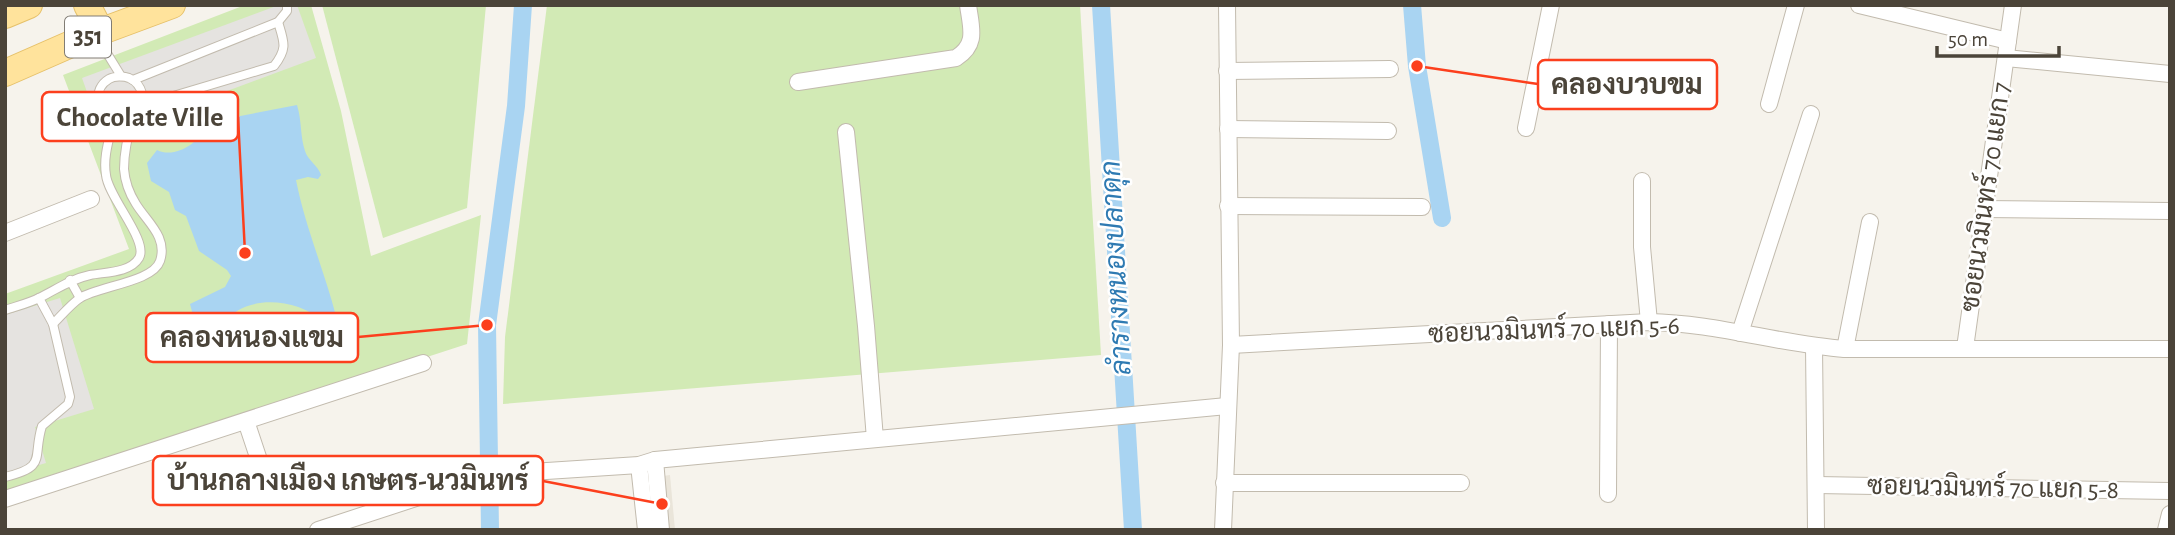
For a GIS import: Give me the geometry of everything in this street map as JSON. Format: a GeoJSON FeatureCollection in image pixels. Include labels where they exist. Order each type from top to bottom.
{"type":"FeatureCollection","features":[{"type":"Feature","properties":{"kind":"main road","name":"351"},"geometry":{"type":"LineString","coordinates":[[5,15],[29,5]]}},
{"type":"Feature","properties":{"kind":"main road"},"geometry":{"type":"LineString","coordinates":[[87,5],[98,33]]}},
{"type":"Feature","properties":{"kind":"main road","name":"351"},"geometry":{"type":"LineString","coordinates":[[5,74],[98,33],[172,5]]}},
{"type":"Feature","properties":{"kind":"street"},"geometry":{"type":"LineString","coordinates":[[799,82],[956,58],[966,51],[971,43],[968,5]]}},
{"type":"Feature","properties":{"kind":"street"},"geometry":{"type":"LineString","coordinates":[[1223,530],[1231,345],[1227,5]]}},
{"type":"Feature","properties":{"kind":"street"},"geometry":{"type":"LineString","coordinates":[[1526,128],[1552,5]]}},
{"type":"Feature","properties":{"kind":"street"},"geometry":{"type":"LineString","coordinates":[[1769,104],[1796,5]]}},
{"type":"Feature","properties":{"kind":"street"},"geometry":{"type":"LineString","coordinates":[[1859,5],[2007,50],[2170,74]]}},
{"type":"Feature","properties":{"kind":"street","name":"ซอยนวมินทร์ 70 แยก 7"},"geometry":{"type":"LineString","coordinates":[[1965,348],[2012,5]]}},
{"type":"Feature","properties":{"kind":"street"},"geometry":{"type":"LineString","coordinates":[[1227,72],[1390,69]]}},
{"type":"Feature","properties":{"kind":"street"},"geometry":{"type":"LineString","coordinates":[[1740,334],[1811,114]]}},
{"type":"Feature","properties":{"kind":"street"},"geometry":{"type":"LineString","coordinates":[[1228,130],[1388,131]]}},
{"type":"Feature","properties":{"kind":"street"},"geometry":{"type":"LineString","coordinates":[[846,132],[875,439]]}},
{"type":"Feature","properties":{"kind":"street"},"geometry":{"type":"LineString","coordinates":[[1643,181],[1643,247],[1648,322]]}},
{"type":"Feature","properties":{"kind":"street"},"geometry":{"type":"LineString","coordinates":[[5,233],[91,199]]}},
{"type":"Feature","properties":{"kind":"street"},"geometry":{"type":"LineString","coordinates":[[1228,206],[1422,207]]}},
{"type":"Feature","properties":{"kind":"street"},"geometry":{"type":"LineString","coordinates":[[1984,209],[2170,211]]}},
{"type":"Feature","properties":{"kind":"street"},"geometry":{"type":"LineString","coordinates":[[1844,349],[1870,222]]}},
{"type":"Feature","properties":{"kind":"street","name":"ซอยนวมินทร์ 70 แยก 5-6"},"geometry":{"type":"LineString","coordinates":[[1231,345],[1648,322],[1682,323],[1844,349],[2170,349]]}},
{"type":"Feature","properties":{"kind":"street"},"geometry":{"type":"LineString","coordinates":[[1608,494],[1609,324]]}},
{"type":"Feature","properties":{"kind":"street"},"geometry":{"type":"LineString","coordinates":[[1814,346],[1816,530]]}},
{"type":"Feature","properties":{"kind":"street"},"geometry":{"type":"LineString","coordinates":[[5,499],[423,363]]}},
{"type":"Feature","properties":{"kind":"street"},"geometry":{"type":"LineString","coordinates":[[318,530],[363,523],[474,480],[501,474],[639,465],[655,460],[1227,406]]}},
{"type":"Feature","properties":{"kind":"street"},"geometry":{"type":"LineString","coordinates":[[246,421],[261,466]]}},
{"type":"Feature","properties":{"kind":"street"},"geometry":{"type":"LineString","coordinates":[[655,460],[661,530]]}},
{"type":"Feature","properties":{"kind":"street"},"geometry":{"type":"LineString","coordinates":[[639,465],[646,530]]}},
{"type":"Feature","properties":{"kind":"street"},"geometry":{"type":"LineString","coordinates":[[1224,483],[1461,483]]}},
{"type":"Feature","properties":{"kind":"street","name":"ซอยนวมินทร์ 70 แยก 5-8"},"geometry":{"type":"LineString","coordinates":[[1817,485],[2170,491]]}},
{"type":"Feature","properties":{"kind":"street"},"geometry":{"type":"LineString","coordinates":[[2166,530],[2170,514]]}},
{"type":"Feature","properties":{"kind":"lane"},"geometry":{"type":"LineString","coordinates":[[133,80],[278,22],[287,10],[287,5]]}},
{"type":"Feature","properties":{"kind":"lane"},"geometry":{"type":"LineString","coordinates":[[144,105],[274,66],[285,45],[278,22]]}},
{"type":"Feature","properties":{"kind":"lane"},"geometry":{"type":"LineString","coordinates":[[98,33],[121,76]]}},
{"type":"Feature","properties":{"kind":"lane"},"geometry":{"type":"LineString","coordinates":[[53,324],[80,298],[152,272],[160,261],[162,244],[153,225],[136,205],[125,181],[124,160],[134,121],[140,116],[144,105],[142,91],[133,80],[121,76],[108,79],[99,89],[97,102],[102,115],[113,122],[134,121]]}},
{"type":"Feature","properties":{"kind":"lane"},"geometry":{"type":"LineString","coordinates":[[5,310],[39,298],[70,280],[130,267],[139,258],[141,251],[138,238],[118,206],[106,177],[105,158],[113,122]]}},
{"type":"Feature","properties":{"kind":"lane"},"geometry":{"type":"LineString","coordinates":[[70,280],[80,298]]}},
{"type":"Feature","properties":{"kind":"lane"},"geometry":{"type":"LineString","coordinates":[[5,477],[33,467],[38,459],[42,426],[68,404],[70,397],[53,324],[39,298]]}},
{"type":"Feature","properties":{"kind":"shaded area"},"geometry":{"type":"Polygon","coordinates":[[[279,5],[297,5],[316,58],[103,137],[82,78],[279,5]]]}},
{"type":"Feature","properties":{"kind":"shaded area"},"geometry":{"type":"Polygon","coordinates":[[[60,298],[94,409],[35,427],[46,463],[5,475],[5,315],[60,298]]]}},
{"type":"Feature","properties":{"kind":"shaded area"},"geometry":{"type":"Polygon","coordinates":[[[670,475],[675,530],[654,530],[649,478],[670,475]]]}},
{"type":"Feature","properties":{"kind":"green space"},"geometry":{"type":"Polygon","coordinates":[[[245,5],[311,5],[341,111],[371,256],[481,215],[467,344],[5,494],[5,294],[129,249],[63,75],[245,5]]]}},
{"type":"Feature","properties":{"kind":"green space"},"geometry":{"type":"Polygon","coordinates":[[[322,5],[486,5],[467,208],[383,238],[322,5]]]}},
{"type":"Feature","properties":{"kind":"green space"},"geometry":{"type":"Polygon","coordinates":[[[547,5],[1080,5],[1101,355],[503,404],[505,337],[547,5]]]}},
{"type":"Feature","properties":{"kind":"water"},"geometry":{"type":"Polygon","coordinates":[[[297,105],[305,151],[321,175],[318,179],[308,177],[296,180],[336,316],[322,320],[293,305],[270,302],[247,306],[221,322],[196,326],[190,304],[225,287],[231,276],[227,270],[199,251],[186,216],[175,210],[169,192],[151,181],[147,163],[157,150],[171,152],[186,148],[198,138],[206,126],[230,118],[297,105]]]}},
{"type":"Feature","properties":{"kind":"waterway"},"geometry":{"type":"LineString","coordinates":[[490,530],[487,325],[516,106],[523,5]]}},
{"type":"Feature","properties":{"kind":"waterway","name":"ลำรางหนองปลาดุก"},"geometry":{"type":"LineString","coordinates":[[1101,5],[1133,530]]}},
{"type":"Feature","properties":{"kind":"waterway"},"geometry":{"type":"LineString","coordinates":[[1412,5],[1417,66],[1442,218]]}},
{"type":"Feature","properties":{"kind":"place","name":"คลองบวบขม"},"geometry":{"type":"Point","coordinates":[1417,66]}},
{"type":"Feature","properties":{"kind":"place","name":"Chocolate Ville"},"geometry":{"type":"Point","coordinates":[245,253]}},
{"type":"Feature","properties":{"kind":"place","name":"คลองหนองแขม"},"geometry":{"type":"Point","coordinates":[487,325]}},
{"type":"Feature","properties":{"kind":"place","name":"บ้านกลางเมือง เกษตร-นวมินทร์"},"geometry":{"type":"Point","coordinates":[662,504]}}]}
